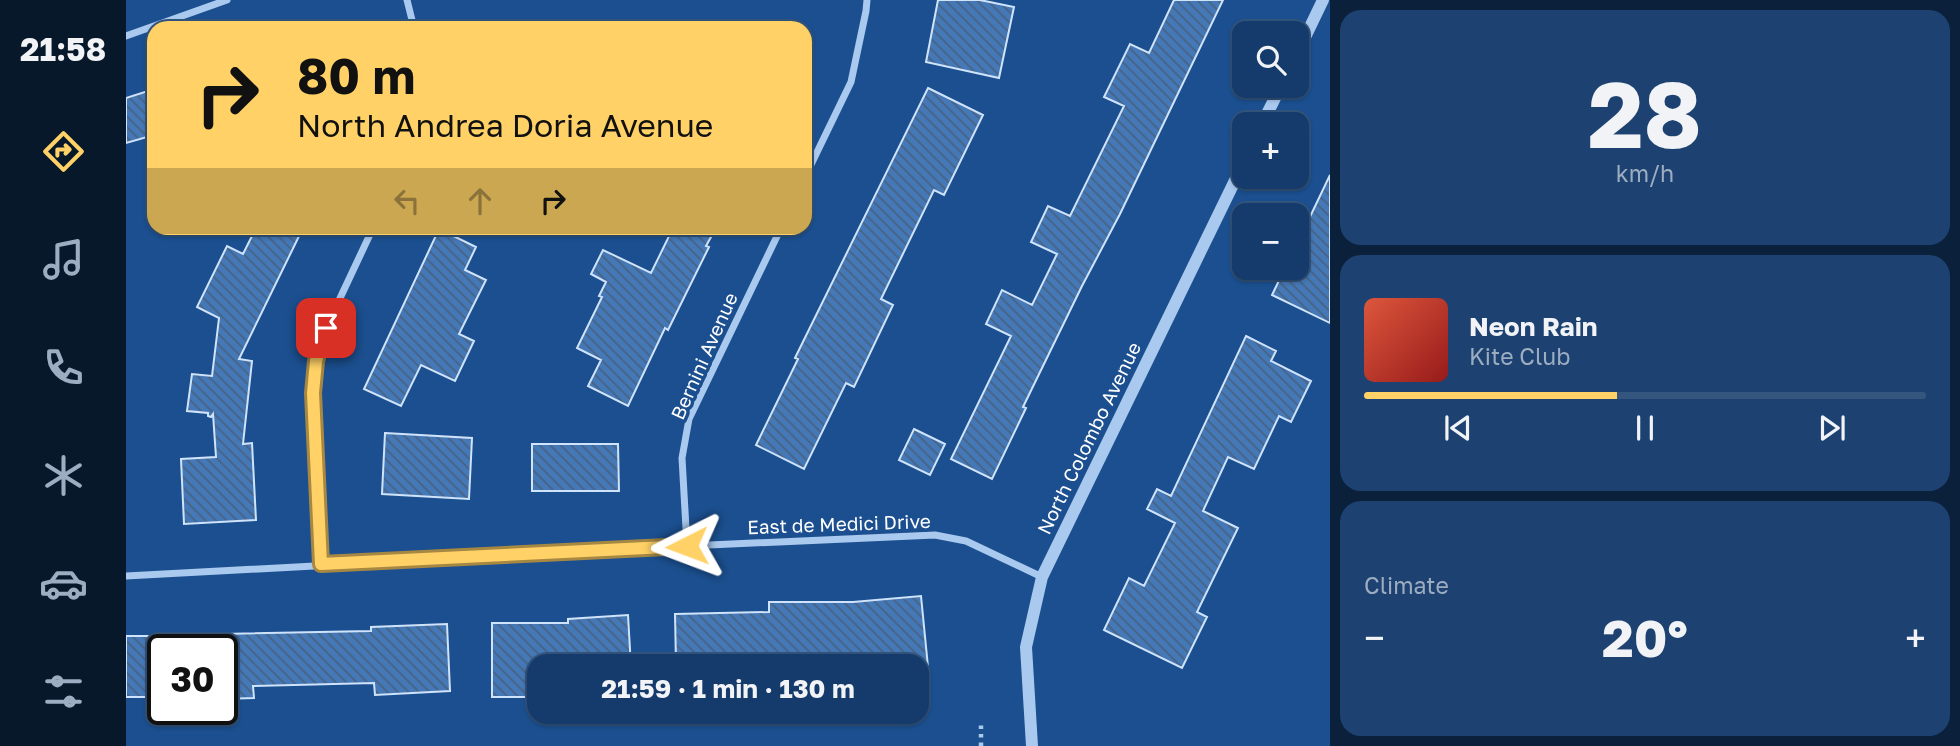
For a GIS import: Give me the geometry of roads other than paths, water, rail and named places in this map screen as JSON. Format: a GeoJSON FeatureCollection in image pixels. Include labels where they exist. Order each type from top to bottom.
{"type":"FeatureCollection","features":[{"type":"Feature","properties":{"kind":"street"},"geometry":{"type":"LineString","coordinates":[[168,21],[227,0]]}},
{"type":"Feature","properties":{"kind":"street"},"geometry":{"type":"LineString","coordinates":[[407,0],[412,21]]}},
{"type":"Feature","properties":{"kind":"street"},"geometry":{"type":"LineString","coordinates":[[812,163],[851,82],[867,0]]}},
{"type":"Feature","properties":{"kind":"street"},"geometry":{"type":"LineString","coordinates":[[1309,29],[1323,0]]}},
{"type":"Feature","properties":{"kind":"street"},"geometry":{"type":"LineString","coordinates":[[126,36],[147,29]]}},
{"type":"Feature","properties":{"kind":"street","name":"North Colombo Avenue"},"geometry":{"type":"LineString","coordinates":[[1031,746],[1026,648],[1042,577],[1232,187]]}},
{"type":"Feature","properties":{"kind":"street"},"geometry":{"type":"LineString","coordinates":[[321,564],[313,393],[316,361],[326,328],[370,235]]}},
{"type":"Feature","properties":{"kind":"street","name":"Bernini Avenue"},"geometry":{"type":"LineString","coordinates":[[687,546],[682,458],[689,419],[778,235]]}},
{"type":"Feature","properties":{"kind":"street","name":"East de Medici Drive"},"geometry":{"type":"LineString","coordinates":[[126,576],[321,564],[935,535],[966,541],[1042,577]]}}]}
